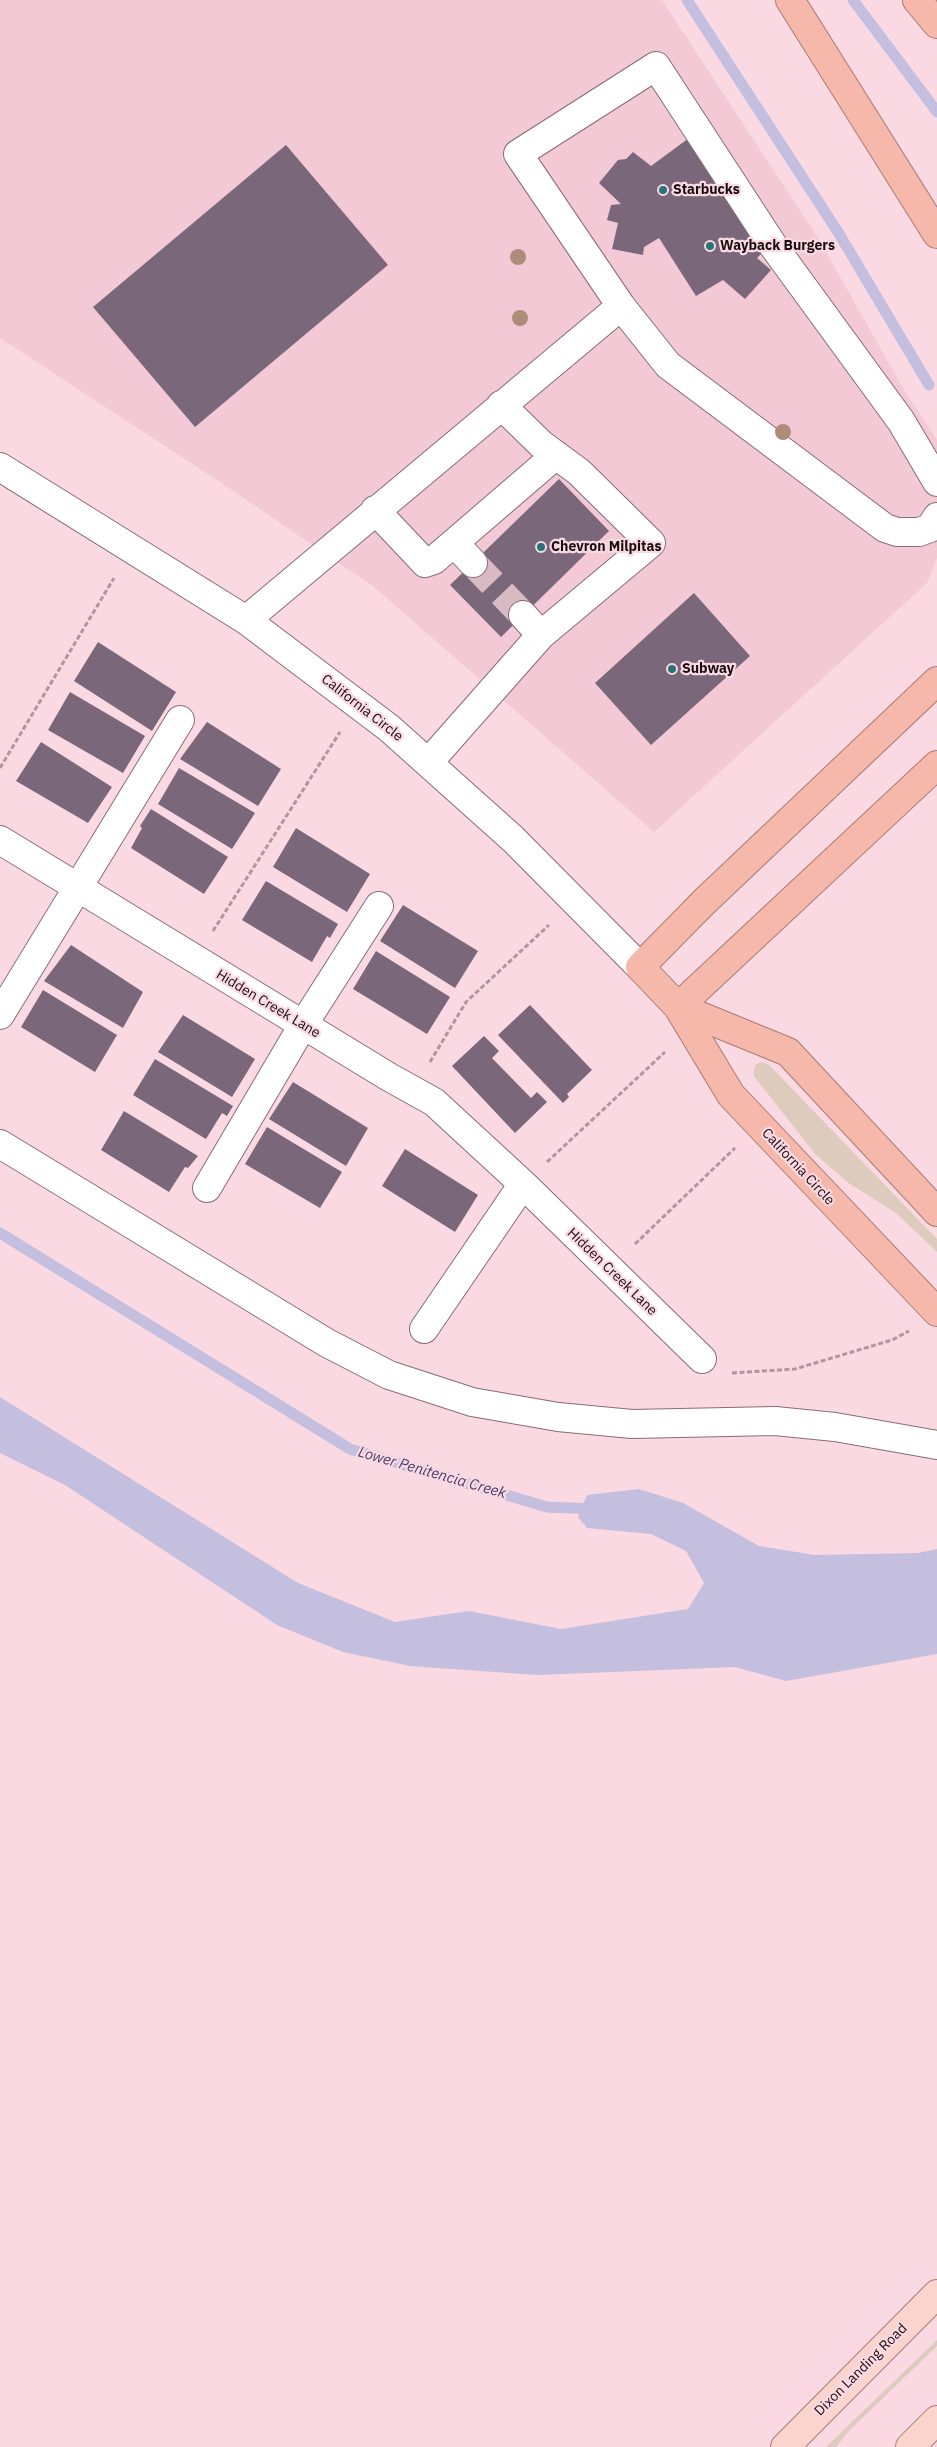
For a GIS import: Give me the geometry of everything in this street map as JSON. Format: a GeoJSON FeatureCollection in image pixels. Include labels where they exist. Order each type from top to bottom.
{"type":"FeatureCollection","features":[{"type":"Feature","properties":{"kind":"highway"},"geometry":{"type":"LineString","coordinates":[[790,0],[937,234]]}},
{"type":"Feature","properties":{"kind":"highway"},"geometry":{"type":"LineString","coordinates":[[917,0],[937,24]]}},
{"type":"Feature","properties":{"kind":"highway"},"geometry":{"type":"LineString","coordinates":[[640,967],[704,902],[937,680]]}},
{"type":"Feature","properties":{"kind":"highway"},"geometry":{"type":"LineString","coordinates":[[685,1017],[937,764]]}},
{"type":"Feature","properties":{"kind":"highway","name":"California Circle"},"geometry":{"type":"LineString","coordinates":[[640,967],[685,1017],[731,1095],[937,1312]]}},
{"type":"Feature","properties":{"kind":"highway","name":"California Circle"},"geometry":{"type":"LineString","coordinates":[[685,1017],[788,1052],[937,1212]]}},
{"type":"Feature","properties":{"kind":"main road","name":"Dixon Landing Road"},"geometry":{"type":"LineString","coordinates":[[785,2447],[937,2294]]}},
{"type":"Feature","properties":{"kind":"main road"},"geometry":{"type":"LineString","coordinates":[[910,2447],[937,2420]]}},
{"type":"Feature","properties":{"kind":"street"},"geometry":{"type":"LineString","coordinates":[[937,482],[901,421],[774,247],[656,66],[518,154],[621,306],[668,365],[885,528],[897,532],[919,532],[930,528],[937,517]]}},
{"type":"Feature","properties":{"kind":"street"},"geometry":{"type":"LineString","coordinates":[[246,620],[621,306]]}},
{"type":"Feature","properties":{"kind":"street"},"geometry":{"type":"LineString","coordinates":[[428,763],[541,635],[651,543],[579,472],[556,455],[501,405]]}},
{"type":"Feature","properties":{"kind":"street"},"geometry":{"type":"LineString","coordinates":[[376,510],[425,563],[434,560],[556,455]]}},
{"type":"Feature","properties":{"kind":"street","name":"California Circle"},"geometry":{"type":"LineString","coordinates":[[0,467],[246,620],[389,728],[513,839],[640,967]]}},
{"type":"Feature","properties":{"kind":"street"},"geometry":{"type":"LineString","coordinates":[[454,543],[473,563]]}},
{"type":"Feature","properties":{"kind":"street"},"geometry":{"type":"LineString","coordinates":[[523,615],[541,635]]}},
{"type":"Feature","properties":{"kind":"street"},"geometry":{"type":"LineString","coordinates":[[0,1015],[180,720]]}},
{"type":"Feature","properties":{"kind":"street","name":"Hidden Creek Lane"},"geometry":{"type":"LineString","coordinates":[[0,840],[303,1025],[434,1102],[523,1184],[702,1359]]}},
{"type":"Feature","properties":{"kind":"street"},"geometry":{"type":"LineString","coordinates":[[207,1188],[303,1025],[379,906]]}},
{"type":"Feature","properties":{"kind":"street"},"geometry":{"type":"LineString","coordinates":[[0,1144],[327,1344],[389,1374],[472,1402],[558,1417],[632,1424],[775,1421],[835,1427],[937,1445]]}},
{"type":"Feature","properties":{"kind":"street"},"geometry":{"type":"LineString","coordinates":[[424,1329],[523,1184]]}},
{"type":"Feature","properties":{"kind":"path"},"geometry":{"type":"LineString","coordinates":[[0,768],[131,548]]}},
{"type":"Feature","properties":{"kind":"path"},"geometry":{"type":"LineString","coordinates":[[195,959],[358,704]]}},
{"type":"Feature","properties":{"kind":"path"},"geometry":{"type":"LineString","coordinates":[[412,1090],[466,1002],[575,901]]}},
{"type":"Feature","properties":{"kind":"path"},"geometry":{"type":"LineString","coordinates":[[523,1184],[685,1017]]}},
{"type":"Feature","properties":{"kind":"path"},"geometry":{"type":"LineString","coordinates":[[609,1269],[760,1125]]}},
{"type":"Feature","properties":{"kind":"path"},"geometry":{"type":"LineString","coordinates":[[702,1359],[720,1374],[796,1369],[892,1340],[915,1328]]}},
{"type":"Feature","properties":{"kind":"shaded area"},"geometry":{"type":"Polygon","coordinates":[[[0,0],[662,0],[818,238],[903,388],[937,440],[937,558],[927,583],[654,832],[374,587],[226,486],[0,338],[0,0]]]}},
{"type":"Feature","properties":{"kind":"shaded area"},"geometry":{"type":"Polygon","coordinates":[[[761,1062],[768,1064],[774,1070],[937,1239],[937,1252],[896,1213],[850,1184],[816,1155],[753,1075],[755,1065],[761,1062]]]}},
{"type":"Feature","properties":{"kind":"shaded area"},"geometry":{"type":"Polygon","coordinates":[[[0,1397],[298,1583],[395,1622],[469,1611],[561,1629],[688,1609],[704,1583],[686,1551],[651,1534],[587,1528],[578,1517],[587,1495],[639,1489],[683,1503],[759,1546],[815,1555],[918,1553],[937,1549],[937,1654],[786,1681],[735,1667],[537,1675],[410,1666],[343,1652],[277,1625],[65,1485],[0,1453],[0,1397]]]}},
{"type":"Feature","properties":{"kind":"shaded area"},"geometry":{"type":"Polygon","coordinates":[[[937,2340],[937,2346],[849,2431],[836,2447],[826,2447],[937,2340]]]}},
{"type":"Feature","properties":{"kind":"building"},"geometry":{"type":"Polygon","coordinates":[[[689,138],[761,254],[757,258],[771,270],[745,299],[723,280],[696,296],[659,238],[644,247],[643,255],[612,249],[618,223],[607,220],[611,205],[621,204],[599,183],[618,160],[626,159],[633,152],[651,166],[689,138]]]}},
{"type":"Feature","properties":{"kind":"building"},"geometry":{"type":"Polygon","coordinates":[[[286,145],[388,265],[195,427],[93,307],[286,145]]]}},
{"type":"Feature","properties":{"kind":"building","name":"Chevron Milpitas"},"geometry":{"type":"Polygon","coordinates":[[[559,479],[609,531],[501,637],[450,585],[559,479]]]}},
{"type":"Feature","properties":{"kind":"building","name":"Subway"},"geometry":{"type":"Polygon","coordinates":[[[694,593],[750,656],[651,745],[595,683],[694,593]]]}},
{"type":"Feature","properties":{"kind":"building"},"geometry":{"type":"Polygon","coordinates":[[[98,642],[176,692],[152,731],[74,681],[98,642]]]}},
{"type":"Feature","properties":{"kind":"building"},"geometry":{"type":"Polygon","coordinates":[[[70,692],[145,736],[123,773],[48,730],[70,692]]]}},
{"type":"Feature","properties":{"kind":"building"},"geometry":{"type":"Polygon","coordinates":[[[207,722],[281,769],[258,806],[180,759],[207,722]]]}},
{"type":"Feature","properties":{"kind":"building"},"geometry":{"type":"Polygon","coordinates":[[[41,742],[112,787],[88,823],[16,781],[41,742]]]}},
{"type":"Feature","properties":{"kind":"building"},"geometry":{"type":"Polygon","coordinates":[[[179,768],[255,813],[232,849],[158,804],[179,768]]]}},
{"type":"Feature","properties":{"kind":"building"},"geometry":{"type":"Polygon","coordinates":[[[151,809],[228,857],[204,894],[131,848],[142,828],[140,826],[151,809]]]}},
{"type":"Feature","properties":{"kind":"building"},"geometry":{"type":"Polygon","coordinates":[[[296,828],[370,874],[347,912],[273,867],[296,828]]]}},
{"type":"Feature","properties":{"kind":"building"},"geometry":{"type":"Polygon","coordinates":[[[266,881],[338,924],[330,938],[327,936],[312,962],[242,920],[266,881]]]}},
{"type":"Feature","properties":{"kind":"building"},"geometry":{"type":"Polygon","coordinates":[[[403,905],[478,951],[455,988],[380,941],[403,905]]]}},
{"type":"Feature","properties":{"kind":"building"},"geometry":{"type":"Polygon","coordinates":[[[71,945],[143,992],[123,1028],[44,981],[71,945]]]}},
{"type":"Feature","properties":{"kind":"building"},"geometry":{"type":"Polygon","coordinates":[[[376,951],[450,997],[427,1034],[353,989],[376,951]]]}},
{"type":"Feature","properties":{"kind":"building"},"geometry":{"type":"Polygon","coordinates":[[[43,990],[117,1035],[95,1072],[21,1027],[43,990]]]}},
{"type":"Feature","properties":{"kind":"building"},"geometry":{"type":"Polygon","coordinates":[[[530,1005],[592,1070],[567,1094],[569,1097],[563,1103],[498,1035],[530,1005]]]}},
{"type":"Feature","properties":{"kind":"building"},"geometry":{"type":"Polygon","coordinates":[[[183,1015],[255,1059],[232,1097],[158,1052],[183,1015]]]}},
{"type":"Feature","properties":{"kind":"building"},"geometry":{"type":"Polygon","coordinates":[[[484,1036],[499,1051],[492,1058],[531,1098],[537,1092],[547,1102],[515,1133],[452,1066],[484,1036]]]}},
{"type":"Feature","properties":{"kind":"building"},"geometry":{"type":"Polygon","coordinates":[[[155,1059],[233,1106],[227,1116],[222,1113],[206,1139],[133,1095],[155,1059]]]}},
{"type":"Feature","properties":{"kind":"building"},"geometry":{"type":"Polygon","coordinates":[[[293,1082],[368,1128],[346,1166],[269,1119],[293,1082]]]}},
{"type":"Feature","properties":{"kind":"building"},"geometry":{"type":"Polygon","coordinates":[[[124,1111],[198,1156],[188,1168],[185,1167],[169,1192],[101,1150],[124,1111]]]}},
{"type":"Feature","properties":{"kind":"building"},"geometry":{"type":"Polygon","coordinates":[[[267,1127],[342,1172],[320,1208],[245,1164],[267,1127]]]}},
{"type":"Feature","properties":{"kind":"building"},"geometry":{"type":"Polygon","coordinates":[[[405,1149],[478,1195],[455,1232],[382,1186],[405,1149]]]}},
{"type":"Feature","properties":{"kind":"waterway"},"geometry":{"type":"LineString","coordinates":[[687,0],[838,232],[929,385]]}},
{"type":"Feature","properties":{"kind":"waterway"},"geometry":{"type":"LineString","coordinates":[[853,0],[937,112]]}},
{"type":"Feature","properties":{"kind":"waterway","name":"Lower Penitencia Creek"},"geometry":{"type":"LineString","coordinates":[[0,1233],[350,1449],[547,1507],[596,1509]]}},
{"type":"Feature","properties":{"kind":"tunnel"},"geometry":{"type":"LineString","coordinates":[[473,563],[523,615]]}},
{"type":"Feature","properties":{"kind":"place","name":"Starbucks"},"geometry":{"type":"Point","coordinates":[663,190]}},
{"type":"Feature","properties":{"kind":"place","name":"Wayback Burgers"},"geometry":{"type":"Point","coordinates":[710,246]}},
{"type":"Feature","properties":{"kind":"place","name":"Chevron Milpitas"},"geometry":{"type":"Point","coordinates":[541,547]}},
{"type":"Feature","properties":{"kind":"place","name":"Subway"},"geometry":{"type":"Point","coordinates":[672,669]}}]}
